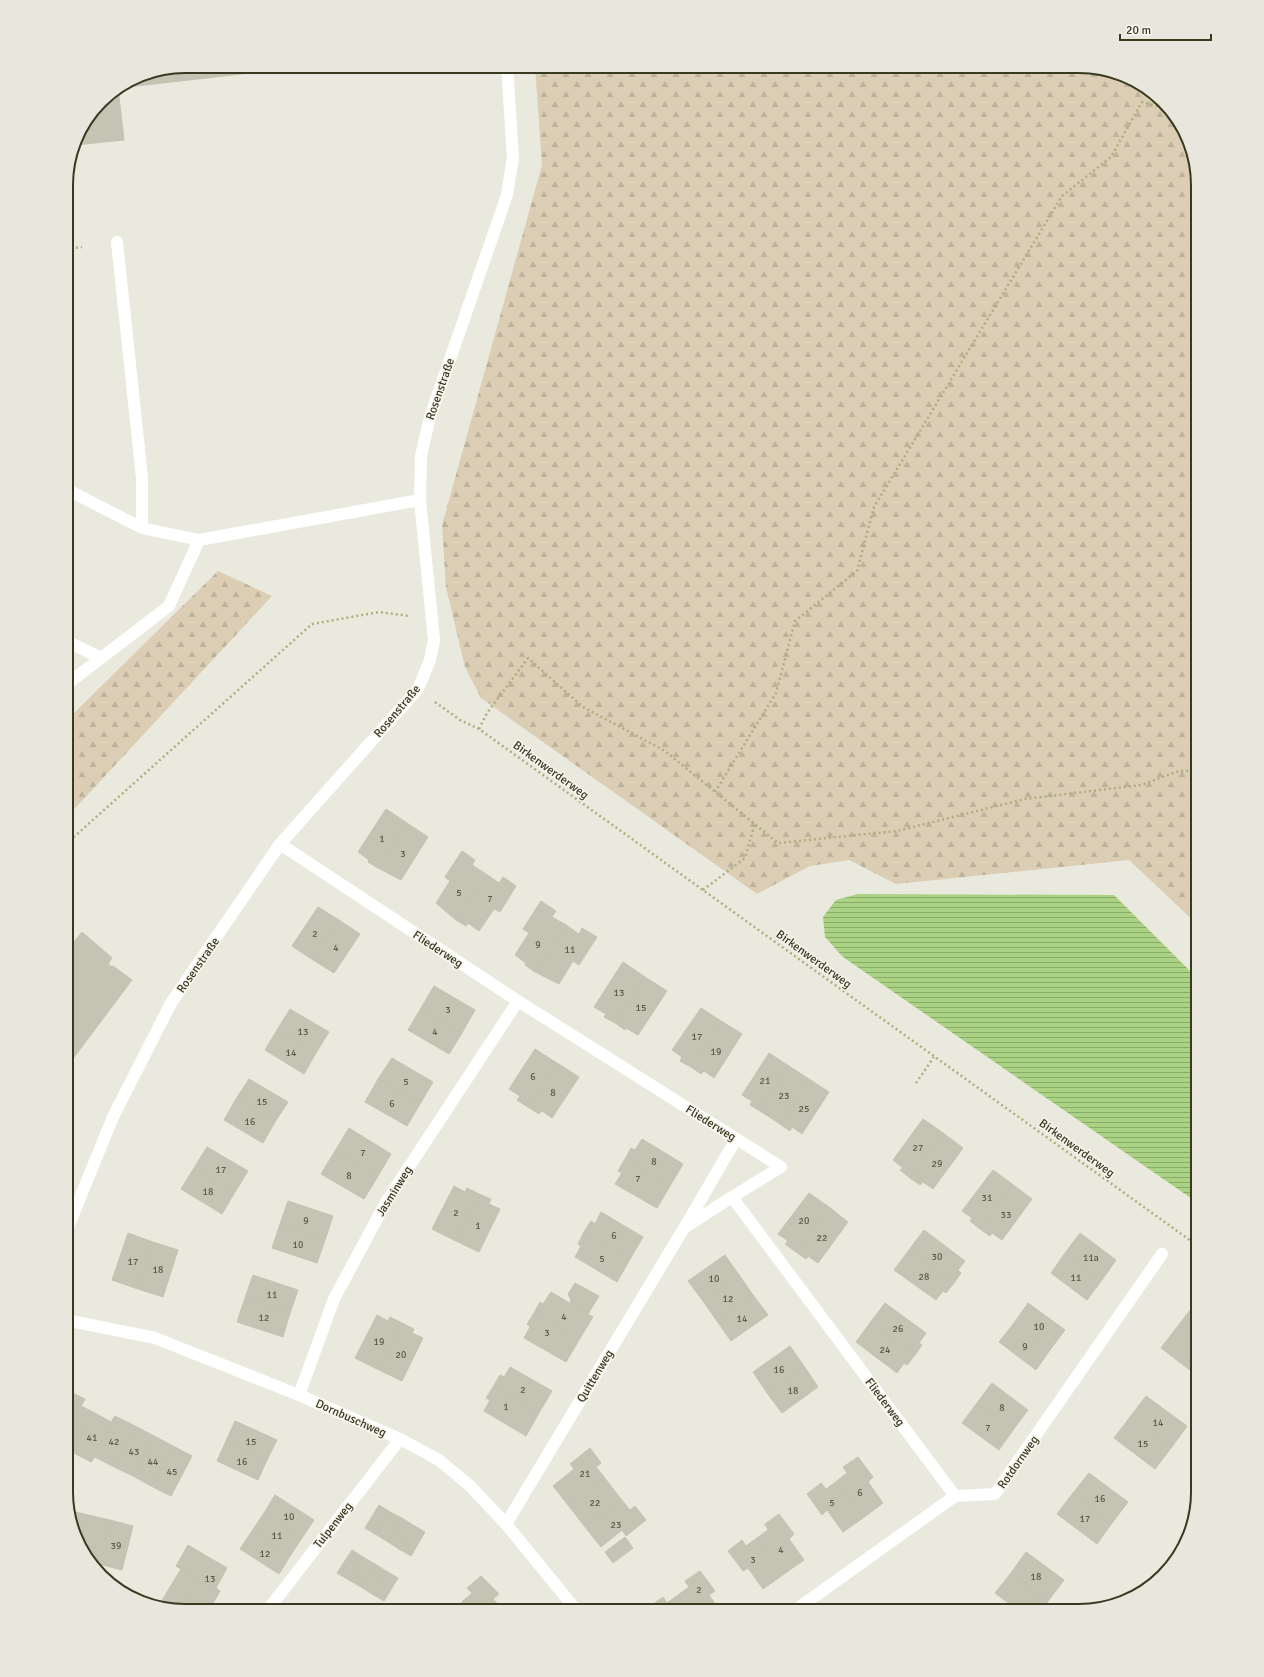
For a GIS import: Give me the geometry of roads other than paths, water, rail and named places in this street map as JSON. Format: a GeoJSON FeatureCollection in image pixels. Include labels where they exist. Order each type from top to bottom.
{"type":"FeatureCollection","features":[{"type":"Feature","properties":{"kind":"street","name":"Rosenstraße"},"geometry":{"type":"LineString","coordinates":[[73,1215],[113,1117],[171,1003],[280,844],[418,689],[430,660],[434,640],[420,500],[421,456],[430,417],[507,195],[513,157],[507,73]]}},
{"type":"Feature","properties":{"kind":"street"},"geometry":{"type":"LineString","coordinates":[[117,242],[142,478],[142,528]]}},
{"type":"Feature","properties":{"kind":"street"},"geometry":{"type":"LineString","coordinates":[[73,493],[142,528],[199,540],[420,500]]}},
{"type":"Feature","properties":{"kind":"street"},"geometry":{"type":"LineString","coordinates":[[73,680],[169,606],[199,540]]}},
{"type":"Feature","properties":{"kind":"street"},"geometry":{"type":"LineString","coordinates":[[73,644],[101,658]]}},
{"type":"Feature","properties":{"kind":"street","name":"Fliederweg"},"geometry":{"type":"LineString","coordinates":[[280,844],[518,1001],[781,1167],[732,1197],[955,1496]]}},
{"type":"Feature","properties":{"kind":"street","name":"Jasminweg"},"geometry":{"type":"LineString","coordinates":[[299,1395],[334,1299],[386,1202],[518,1001]]}},
{"type":"Feature","properties":{"kind":"street","name":"Quittenweg"},"geometry":{"type":"LineString","coordinates":[[506,1524],[736,1139]]}},
{"type":"Feature","properties":{"kind":"street","name":"Quittenweg"},"geometry":{"type":"LineString","coordinates":[[684,1228],[732,1197]]}},
{"type":"Feature","properties":{"kind":"street","name":"Rotdornweg"},"geometry":{"type":"LineString","coordinates":[[955,1496],[995,1494],[1162,1254]]}},
{"type":"Feature","properties":{"kind":"street","name":"Dornbuschweg"},"geometry":{"type":"LineString","coordinates":[[73,1321],[155,1338],[299,1395],[400,1439],[439,1460],[470,1486],[506,1524],[571,1604]]}},
{"type":"Feature","properties":{"kind":"street","name":"Tulpenweg"},"geometry":{"type":"LineString","coordinates":[[272,1604],[400,1439]]}},
{"type":"Feature","properties":{"kind":"street"},"geometry":{"type":"LineString","coordinates":[[804,1604],[955,1496]]}}]}
